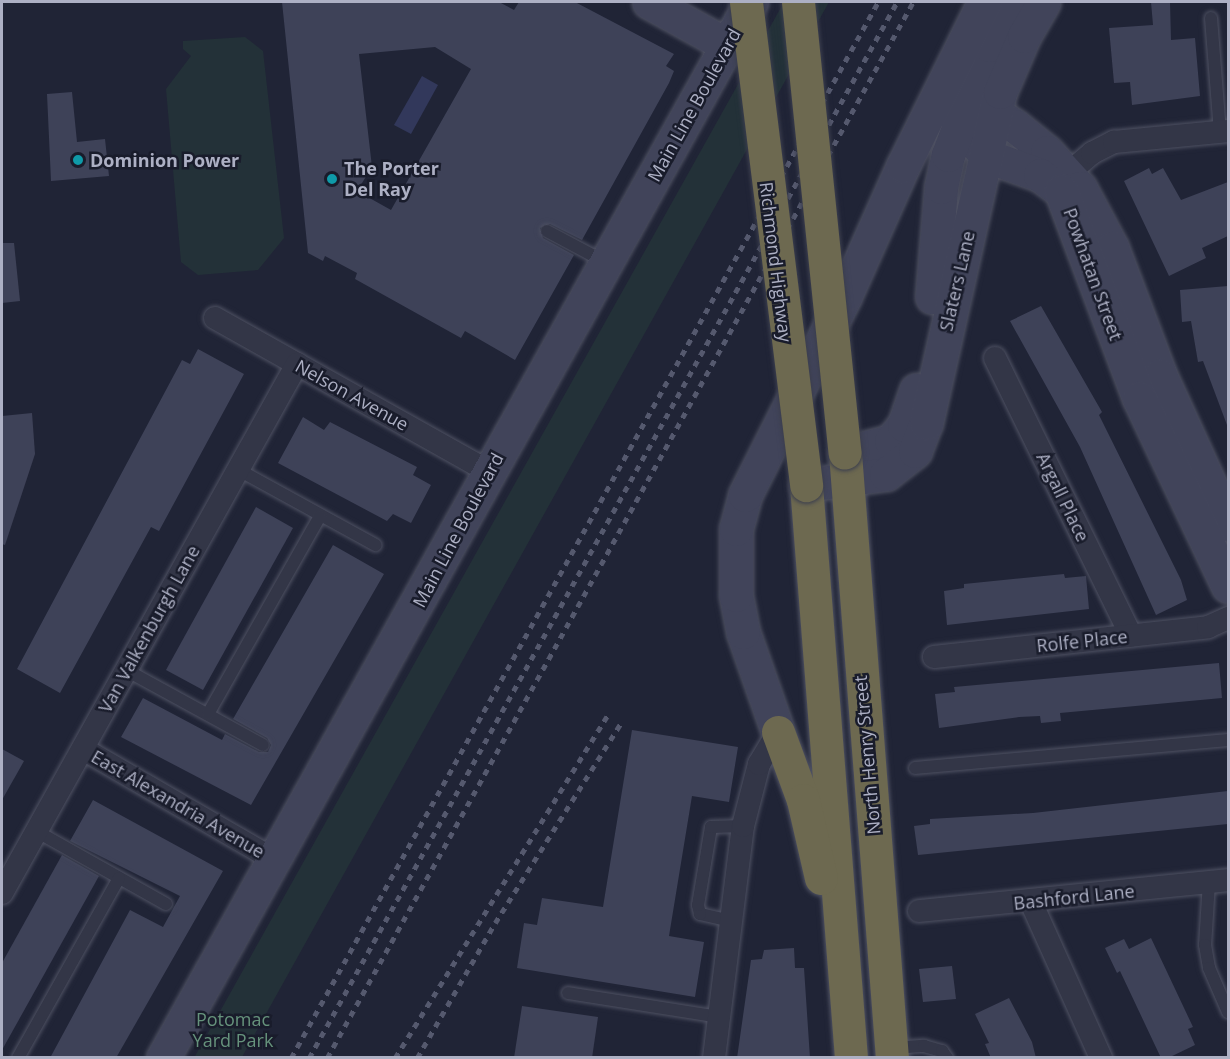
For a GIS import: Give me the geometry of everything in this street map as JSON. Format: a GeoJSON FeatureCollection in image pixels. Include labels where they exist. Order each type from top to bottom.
{"type":"FeatureCollection","features":[{"type":"Feature","properties":{"kind":"highway","name":"Richmond Highway"},"geometry":{"type":"LineString","coordinates":[[746,2],[809,522]]}},
{"type":"Feature","properties":{"kind":"highway"},"geometry":{"type":"LineString","coordinates":[[798,2],[847,466]]}},
{"type":"Feature","properties":{"kind":"highway","name":"North Henry Street"},"geometry":{"type":"LineString","coordinates":[[847,466],[859,662],[892,1053]]}},
{"type":"Feature","properties":{"kind":"highway","name":"North Henry Street"},"geometry":{"type":"LineString","coordinates":[[809,522],[851,1058]]}},
{"type":"Feature","properties":{"kind":"highway"},"geometry":{"type":"LineString","coordinates":[[778,732],[803,800],[845,994]]}},
{"type":"Feature","properties":{"kind":"street"},"geometry":{"type":"LineString","coordinates":[[649,2],[727,45]]}},
{"type":"Feature","properties":{"kind":"street","name":"Main Line Boulevard"},"geometry":{"type":"LineString","coordinates":[[163,1058],[436,573],[489,472],[751,2]]}},
{"type":"Feature","properties":{"kind":"street"},"geometry":{"type":"LineString","coordinates":[[714,1058],[743,826],[759,764],[778,732],[743,632],[736,596],[736,530],[745,495],[831,326],[908,155],[984,2]]}},
{"type":"Feature","properties":{"kind":"street","name":"Slaters Lane"},"geometry":{"type":"LineString","coordinates":[[806,485],[847,466],[891,441],[911,410],[934,287],[941,187],[958,123],[989,45],[1012,2]]}},
{"type":"Feature","properties":{"kind":"street","name":"Slaters Lane"},"geometry":{"type":"LineString","coordinates":[[847,466],[886,474],[901,465],[915,451],[921,437],[987,156],[994,112],[1024,36],[1044,2]]}},
{"type":"Feature","properties":{"kind":"street"},"geometry":{"type":"LineString","coordinates":[[994,112],[958,123],[987,156],[1040,175],[1061,178],[1114,142],[1224,131]]}},
{"type":"Feature","properties":{"kind":"street","name":"Powhatan Street"},"geometry":{"type":"LineString","coordinates":[[994,112],[1025,133],[1061,178],[1068,204],[1139,398],[1221,531],[1228,586]]}},
{"type":"Feature","properties":{"kind":"street","name":"Nelson Avenue"},"geometry":{"type":"LineString","coordinates":[[215,318],[489,472]]}},
{"type":"Feature","properties":{"kind":"street","name":"Argall Place"},"geometry":{"type":"LineString","coordinates":[[995,358],[1131,636]]}},
{"type":"Feature","properties":{"kind":"street","name":"Van Valkenburgh Lane"},"geometry":{"type":"LineString","coordinates":[[2,893],[297,364]]}},
{"type":"Feature","properties":{"kind":"street","name":"Rolfe Place"},"geometry":{"type":"LineString","coordinates":[[934,657],[1208,627],[1228,618]]}},
{"type":"Feature","properties":{"kind":"street","name":"East Alexandria Avenue"},"geometry":{"type":"LineString","coordinates":[[82,749],[273,859]]}},
{"type":"Feature","properties":{"kind":"street","name":"Bashford Lane"},"geometry":{"type":"LineString","coordinates":[[919,911],[1031,902],[1219,881]]}},
{"type":"Feature","properties":{"kind":"street"},"geometry":{"type":"LineString","coordinates":[[1031,902],[1101,1058]]}},
{"type":"Feature","properties":{"kind":"lane"},"geometry":{"type":"LineString","coordinates":[[1211,18],[1224,131]]}},
{"type":"Feature","properties":{"kind":"lane"},"geometry":{"type":"LineString","coordinates":[[547,231],[606,263]]}},
{"type":"Feature","properties":{"kind":"lane"},"geometry":{"type":"LineString","coordinates":[[237,470],[375,545]]}},
{"type":"Feature","properties":{"kind":"lane"},"geometry":{"type":"LineString","coordinates":[[208,714],[320,516]]}},
{"type":"Feature","properties":{"kind":"lane"},"geometry":{"type":"LineString","coordinates":[[126,670],[263,745]]}},
{"type":"Feature","properties":{"kind":"lane"},"geometry":{"type":"LineString","coordinates":[[915,768],[1228,740]]}},
{"type":"Feature","properties":{"kind":"lane"},"geometry":{"type":"LineString","coordinates":[[731,921],[700,914],[698,904],[711,827],[743,826]]}},
{"type":"Feature","properties":{"kind":"lane"},"geometry":{"type":"LineString","coordinates":[[36,831],[166,904]]}},
{"type":"Feature","properties":{"kind":"lane"},"geometry":{"type":"LineString","coordinates":[[18,1058],[118,878]]}},
{"type":"Feature","properties":{"kind":"lane"},"geometry":{"type":"LineString","coordinates":[[1219,881],[1205,945],[1209,968],[1228,1012]]}},
{"type":"Feature","properties":{"kind":"lane"},"geometry":{"type":"LineString","coordinates":[[568,993],[720,1017]]}},
{"type":"Feature","properties":{"kind":"lane"},"geometry":{"type":"LineString","coordinates":[[892,1053],[924,1046],[942,1051],[948,1058]]}},
{"type":"Feature","properties":{"kind":"green space","name":"Potomac Yard Park"},"geometry":{"type":"Polygon","coordinates":[[[784,2],[829,2],[242,1057],[194,1058],[784,2]]]}},
{"type":"Feature","properties":{"kind":"green space"},"geometry":{"type":"Polygon","coordinates":[[[245,37],[263,51],[284,238],[258,270],[198,275],[181,262],[166,89],[191,56],[183,49],[183,41],[245,37]]]}},
{"type":"Feature","properties":{"kind":"water"},"geometry":{"type":"Polygon","coordinates":[[[422,76],[438,85],[411,134],[394,125],[422,76]]]}},
{"type":"Feature","properties":{"kind":"building","name":"The Porter Del Ray"},"geometry":{"type":"Polygon","coordinates":[[[282,2],[499,2],[514,10],[519,2],[575,2],[674,54],[666,66],[674,71],[669,83],[582,240],[550,224],[540,228],[543,238],[574,255],[515,360],[465,331],[461,338],[355,279],[357,273],[325,256],[323,261],[308,253],[282,2]],[[435,47],[359,54],[372,167],[357,191],[391,210],[471,69],[435,47]]]}},
{"type":"Feature","properties":{"kind":"building"},"geometry":{"type":"Polygon","coordinates":[[[1151,2],[1170,2],[1171,40],[1195,38],[1200,96],[1132,105],[1130,82],[1114,83],[1109,28],[1153,25],[1151,2]]]}},
{"type":"Feature","properties":{"kind":"building","name":"Dominion Power"},"geometry":{"type":"Polygon","coordinates":[[[72,92],[77,142],[105,139],[109,176],[51,181],[47,94],[72,92]]]}},
{"type":"Feature","properties":{"kind":"building"},"geometry":{"type":"Polygon","coordinates":[[[1149,168],[1152,174],[1163,168],[1181,200],[1228,182],[1228,236],[1202,248],[1206,258],[1169,276],[1124,181],[1149,168]]]}},
{"type":"Feature","properties":{"kind":"building"},"geometry":{"type":"Polygon","coordinates":[[[2,243],[14,243],[20,301],[2,303],[2,243]]]}},
{"type":"Feature","properties":{"kind":"building"},"geometry":{"type":"Polygon","coordinates":[[[1228,286],[1227,425],[1203,361],[1198,362],[1191,321],[1182,322],[1180,290],[1228,286]]]}},
{"type":"Feature","properties":{"kind":"building"},"geometry":{"type":"Polygon","coordinates":[[[1041,306],[1102,412],[1099,415],[1181,580],[1187,600],[1156,615],[1080,447],[1010,321],[1041,306]]]}},
{"type":"Feature","properties":{"kind":"building"},"geometry":{"type":"Polygon","coordinates":[[[198,349],[244,374],[159,531],[151,527],[60,693],[17,669],[182,360],[190,364],[198,349]]]}},
{"type":"Feature","properties":{"kind":"building"},"geometry":{"type":"Polygon","coordinates":[[[32,413],[35,454],[5,545],[2,544],[2,416],[32,413]]]}},
{"type":"Feature","properties":{"kind":"building"},"geometry":{"type":"Polygon","coordinates":[[[303,417],[324,430],[330,422],[417,467],[413,475],[431,485],[411,523],[393,514],[387,521],[278,463],[303,417]]]}},
{"type":"Feature","properties":{"kind":"building"},"geometry":{"type":"Polygon","coordinates":[[[256,507],[293,528],[203,690],[166,670],[256,507]]]}},
{"type":"Feature","properties":{"kind":"building"},"geometry":{"type":"Polygon","coordinates":[[[333,545],[384,574],[251,805],[121,737],[143,698],[222,740],[225,734],[259,752],[268,752],[271,745],[267,738],[233,719],[333,545]]]}},
{"type":"Feature","properties":{"kind":"building"},"geometry":{"type":"Polygon","coordinates":[[[1064,574],[1065,578],[1086,576],[1089,609],[947,625],[944,591],[964,588],[964,584],[1064,574]]]}},
{"type":"Feature","properties":{"kind":"building"},"geometry":{"type":"Polygon","coordinates":[[[1219,663],[1222,698],[1060,713],[1061,721],[1041,723],[1040,716],[1019,717],[939,728],[935,694],[955,692],[954,687],[1219,663]]]}},
{"type":"Feature","properties":{"kind":"building"},"geometry":{"type":"Polygon","coordinates":[[[632,730],[738,747],[729,802],[692,796],[669,936],[704,942],[695,997],[517,968],[524,923],[537,925],[542,898],[603,907],[632,730]]]}},
{"type":"Feature","properties":{"kind":"building"},"geometry":{"type":"Polygon","coordinates":[[[2,749],[24,761],[2,800],[2,749]]]}},
{"type":"Feature","properties":{"kind":"building"},"geometry":{"type":"Polygon","coordinates":[[[1228,791],[1228,824],[918,855],[914,826],[930,824],[930,819],[1033,813],[1228,791]]]}},
{"type":"Feature","properties":{"kind":"building"},"geometry":{"type":"Polygon","coordinates":[[[93,800],[223,871],[116,1058],[50,1058],[130,910],[163,927],[180,896],[70,841],[93,800]]]}},
{"type":"Feature","properties":{"kind":"building"},"geometry":{"type":"Polygon","coordinates":[[[62,855],[99,876],[2,1050],[2,963],[62,855]]]}},
{"type":"Feature","properties":{"kind":"building"},"geometry":{"type":"Polygon","coordinates":[[[1151,938],[1193,1027],[1188,1029],[1195,1045],[1168,1058],[1161,1058],[1120,971],[1117,973],[1105,948],[1124,939],[1129,949],[1151,938]]]}},
{"type":"Feature","properties":{"kind":"building"},"geometry":{"type":"Polygon","coordinates":[[[794,948],[795,968],[804,968],[810,1058],[737,1058],[751,960],[762,959],[764,950],[794,948]]]}},
{"type":"Feature","properties":{"kind":"building"},"geometry":{"type":"Polygon","coordinates":[[[952,966],[956,999],[923,1002],[919,969],[952,966]]]}},
{"type":"Feature","properties":{"kind":"building"},"geometry":{"type":"Polygon","coordinates":[[[1009,998],[1032,1042],[1036,1058],[991,1058],[985,1044],[989,1043],[975,1014],[1009,998]]]}},
{"type":"Feature","properties":{"kind":"building"},"geometry":{"type":"Polygon","coordinates":[[[522,1006],[598,1017],[592,1058],[514,1058],[522,1006]]]}},
{"type":"Feature","properties":{"kind":"railway"},"geometry":{"type":"LineString","coordinates":[[291,1058],[878,2]]}},
{"type":"Feature","properties":{"kind":"railway"},"geometry":{"type":"LineString","coordinates":[[309,1058],[897,2]]}},
{"type":"Feature","properties":{"kind":"railway"},"geometry":{"type":"LineString","coordinates":[[327,1058],[913,2]]}},
{"type":"Feature","properties":{"kind":"railway"},"geometry":{"type":"LineString","coordinates":[[395,1058],[609,713]]}},
{"type":"Feature","properties":{"kind":"railway"},"geometry":{"type":"LineString","coordinates":[[417,1058],[495,923],[622,721]]}},
{"type":"Feature","properties":{"kind":"place","name":"Dominion Power"},"geometry":{"type":"Point","coordinates":[78,160]}},
{"type":"Feature","properties":{"kind":"place","name":"The Porter Del Ray"},"geometry":{"type":"Point","coordinates":[332,179]}}]}
